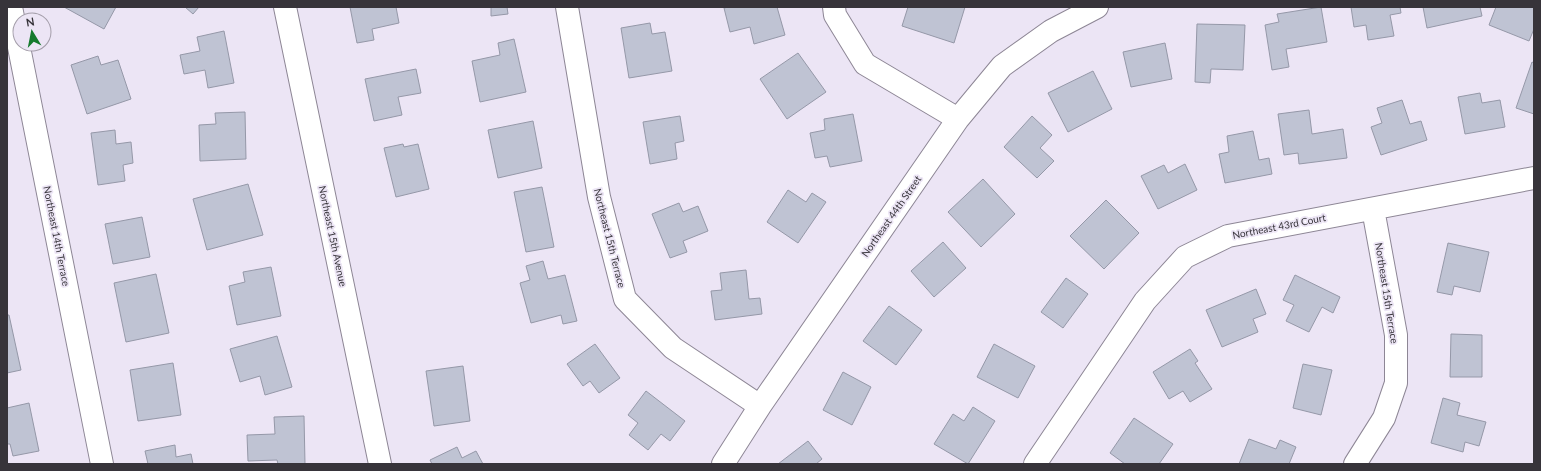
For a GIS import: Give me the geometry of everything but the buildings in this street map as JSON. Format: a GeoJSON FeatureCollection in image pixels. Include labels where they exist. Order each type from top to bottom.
{"type":"FeatureCollection","features":[{"type":"Feature","properties":{"kind":"street","name":"Northeast 14th Terrace"},"geometry":{"type":"LineString","coordinates":[[11,7],[102,464]]}},
{"type":"Feature","properties":{"kind":"street","name":"Northeast 15th Avenue"},"geometry":{"type":"LineString","coordinates":[[285,7],[380,464]]}},
{"type":"Feature","properties":{"kind":"street","name":"Northeast 15th Terrace"},"geometry":{"type":"LineString","coordinates":[[567,7],[599,197],[625,299],[673,348],[760,406]]}},
{"type":"Feature","properties":{"kind":"street"},"geometry":{"type":"LineString","coordinates":[[834,7],[835,15],[865,64],[958,120]]}},
{"type":"Feature","properties":{"kind":"street","name":"Northeast 44th Street"},"geometry":{"type":"LineString","coordinates":[[723,464],[760,406],[958,120],[1002,66],[1051,31],[1097,7]]}},
{"type":"Feature","properties":{"kind":"street","name":"Northeast 43rd Court"},"geometry":{"type":"LineString","coordinates":[[1035,464],[1145,301],[1185,257],[1228,236],[1534,178]]}},
{"type":"Feature","properties":{"kind":"street","name":"Northeast 15th Terrace"},"geometry":{"type":"LineString","coordinates":[[1354,464],[1384,418],[1396,383],[1396,335],[1373,208]]}}]}
